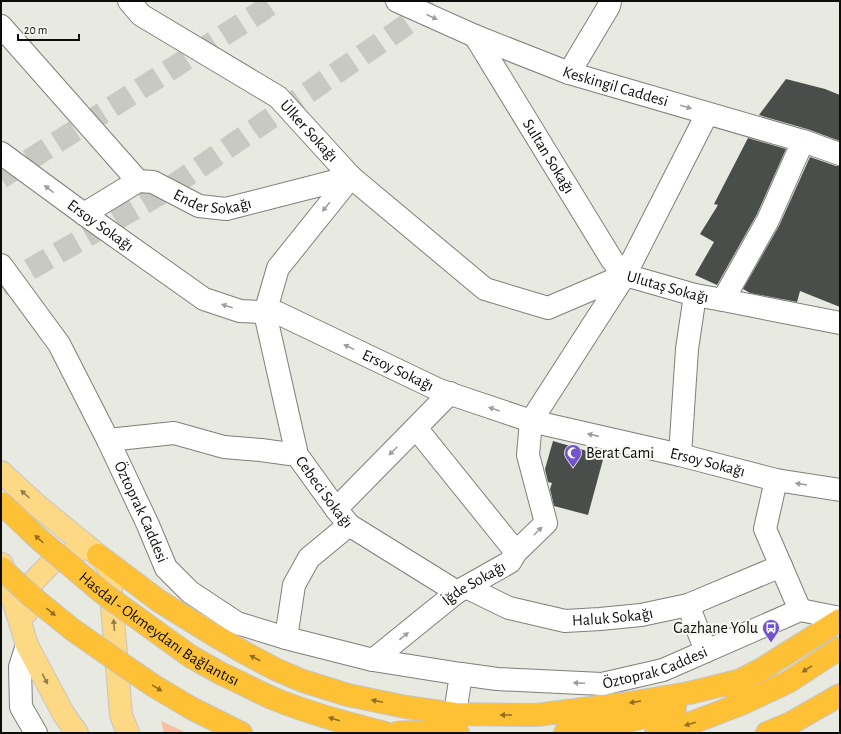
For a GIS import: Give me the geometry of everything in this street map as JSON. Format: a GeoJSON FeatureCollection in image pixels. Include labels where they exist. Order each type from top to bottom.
{"type":"FeatureCollection","features":[{"type":"Feature","properties":{"kind":"highway","name":"Hasdal - Okmeydanı Bağlantısı"},"geometry":{"type":"LineString","coordinates":[[1,503],[40,540],[104,594],[190,656],[220,673],[273,698],[349,724],[385,733]]}},
{"type":"Feature","properties":{"kind":"highway"},"geometry":{"type":"LineString","coordinates":[[98,555],[159,601],[245,653],[289,675],[348,695],[406,707],[456,723],[623,704],[689,694],[742,680]]}},
{"type":"Feature","properties":{"kind":"highway"},"geometry":{"type":"LineString","coordinates":[[1,568],[31,596],[79,634],[154,686],[191,708],[233,729]]}},
{"type":"Feature","properties":{"kind":"highway"},"geometry":{"type":"LineString","coordinates":[[565,733],[642,718],[709,695],[742,680],[785,655],[840,619]]}},
{"type":"Feature","properties":{"kind":"highway"},"geometry":{"type":"LineString","coordinates":[[656,733],[694,722],[742,704],[788,682],[840,648]]}},
{"type":"Feature","properties":{"kind":"highway"},"geometry":{"type":"LineString","coordinates":[[767,733],[791,723],[839,696]]}},
{"type":"Feature","properties":{"kind":"highway"},"geometry":{"type":"LineString","coordinates":[[799,733],[839,696]]}},
{"type":"Feature","properties":{"kind":"highway"},"geometry":{"type":"LineString","coordinates":[[397,733],[440,732],[456,723]]}},
{"type":"Feature","properties":{"kind":"main road"},"geometry":{"type":"LineString","coordinates":[[1,472],[39,507],[107,564],[111,576],[111,594],[122,715],[128,733]]}},
{"type":"Feature","properties":{"kind":"main road"},"geometry":{"type":"LineString","coordinates":[[27,645],[27,612],[32,583],[54,560],[80,551],[98,555]]}},
{"type":"Feature","properties":{"kind":"main road"},"geometry":{"type":"LineString","coordinates":[[1,561],[27,645],[62,713],[77,733]]}},
{"type":"Feature","properties":{"kind":"street","name":"Keskingil Caddesi"},"geometry":{"type":"LineString","coordinates":[[397,1],[475,36],[569,73],[803,141],[840,154]]}},
{"type":"Feature","properties":{"kind":"street"},"geometry":{"type":"LineString","coordinates":[[569,73],[609,6],[610,1]]}},
{"type":"Feature","properties":{"kind":"street","name":"Ülker Sokağı"},"geometry":{"type":"LineString","coordinates":[[138,6],[278,97],[351,177],[278,268],[265,313]]}},
{"type":"Feature","properties":{"kind":"street"},"geometry":{"type":"LineString","coordinates":[[1,26],[138,181],[84,214]]}},
{"type":"Feature","properties":{"kind":"street","name":"Sultan Sokağı"},"geometry":{"type":"LineString","coordinates":[[475,36],[612,260],[626,275]]}},
{"type":"Feature","properties":{"kind":"street"},"geometry":{"type":"LineString","coordinates":[[530,421],[626,275],[707,114]]}},
{"type":"Feature","properties":{"kind":"street"},"geometry":{"type":"LineString","coordinates":[[723,300],[768,220],[803,141]]}},
{"type":"Feature","properties":{"kind":"street","name":"Ersoy Sokağı"},"geometry":{"type":"LineString","coordinates":[[1,153],[204,299],[240,311],[278,313],[439,390],[530,421],[680,455],[776,480],[840,490]]}},
{"type":"Feature","properties":{"kind":"street","name":"Ender Sokağı"},"geometry":{"type":"LineString","coordinates":[[138,181],[153,182],[198,206],[226,209],[351,177]]}},
{"type":"Feature","properties":{"kind":"street","name":"Ulutaş Sokağı"},"geometry":{"type":"LineString","coordinates":[[351,177],[485,289],[548,308],[626,275],[695,295],[840,323]]}},
{"type":"Feature","properties":{"kind":"street","name":"Öztoprak Caddesi"},"geometry":{"type":"LineString","coordinates":[[1,265],[59,344],[108,440],[148,525],[166,568],[190,592],[238,623],[286,638],[374,660],[497,679],[602,684],[663,670],[800,610]]}},
{"type":"Feature","properties":{"kind":"street"},"geometry":{"type":"LineString","coordinates":[[680,455],[687,350],[695,295]]}},
{"type":"Feature","properties":{"kind":"street","name":"Cebeci Sokağı"},"geometry":{"type":"LineString","coordinates":[[265,313],[297,455],[342,517],[461,590]]}},
{"type":"Feature","properties":{"kind":"street"},"geometry":{"type":"LineString","coordinates":[[286,638],[294,585],[309,558],[416,428],[450,394]]}},
{"type":"Feature","properties":{"kind":"street","name":"İğde Sokağı"},"geometry":{"type":"LineString","coordinates":[[374,660],[461,590],[510,562],[516,552],[546,523],[528,455],[530,421]]}},
{"type":"Feature","properties":{"kind":"street"},"geometry":{"type":"LineString","coordinates":[[416,428],[516,552]]}},
{"type":"Feature","properties":{"kind":"street"},"geometry":{"type":"LineString","coordinates":[[108,440],[174,433],[224,448],[261,450],[297,455]]}},
{"type":"Feature","properties":{"kind":"street"},"geometry":{"type":"LineString","coordinates":[[776,480],[765,529],[800,610],[840,619]]}},
{"type":"Feature","properties":{"kind":"street","name":"Haluk Sokağı"},"geometry":{"type":"LineString","coordinates":[[461,590],[509,608],[565,621],[600,619],[641,615],[688,605],[781,566]]}},
{"type":"Feature","properties":{"kind":"street"},"geometry":{"type":"LineString","coordinates":[[688,605],[706,651]]}},
{"type":"Feature","properties":{"kind":"street"},"geometry":{"type":"LineString","coordinates":[[27,645],[20,667],[21,707],[36,733]]}},
{"type":"Feature","properties":{"kind":"street"},"geometry":{"type":"LineString","coordinates":[[456,723],[461,674]]}},
{"type":"Feature","properties":{"kind":"shaded area"},"geometry":{"type":"Polygon","coordinates":[[[161,721],[187,733],[164,733],[161,721]]]}},
{"type":"Feature","properties":{"kind":"building"},"geometry":{"type":"Polygon","coordinates":[[[786,79],[825,89],[840,95],[840,141],[807,129],[759,115],[786,79]]]}},
{"type":"Feature","properties":{"kind":"building"},"geometry":{"type":"Polygon","coordinates":[[[748,138],[786,149],[757,214],[717,285],[695,275],[714,242],[700,234],[718,205],[714,204],[748,138]]]}},
{"type":"Feature","properties":{"kind":"building"},"geometry":{"type":"Polygon","coordinates":[[[810,157],[840,166],[840,307],[800,291],[797,302],[750,293],[743,289],[779,226],[810,157]]]}},
{"type":"Feature","properties":{"kind":"building","name":"Berat Cami"},"geometry":{"type":"Polygon","coordinates":[[[553,441],[604,456],[588,515],[554,506],[550,489],[552,483],[548,482],[545,469],[553,441]]]}},
{"type":"Feature","properties":{"kind":"tunnel"},"geometry":{"type":"LineString","coordinates":[[1,178],[276,1]]}},
{"type":"Feature","properties":{"kind":"tunnel"},"geometry":{"type":"LineString","coordinates":[[1,286],[162,193],[441,1]]}},
{"type":"Feature","properties":{"kind":"place","name":"Berat Cami"},"geometry":{"type":"Point","coordinates":[573,468]}},
{"type":"Feature","properties":{"kind":"place","name":"Gazhane Yolu"},"geometry":{"type":"Point","coordinates":[771,643]}}]}
